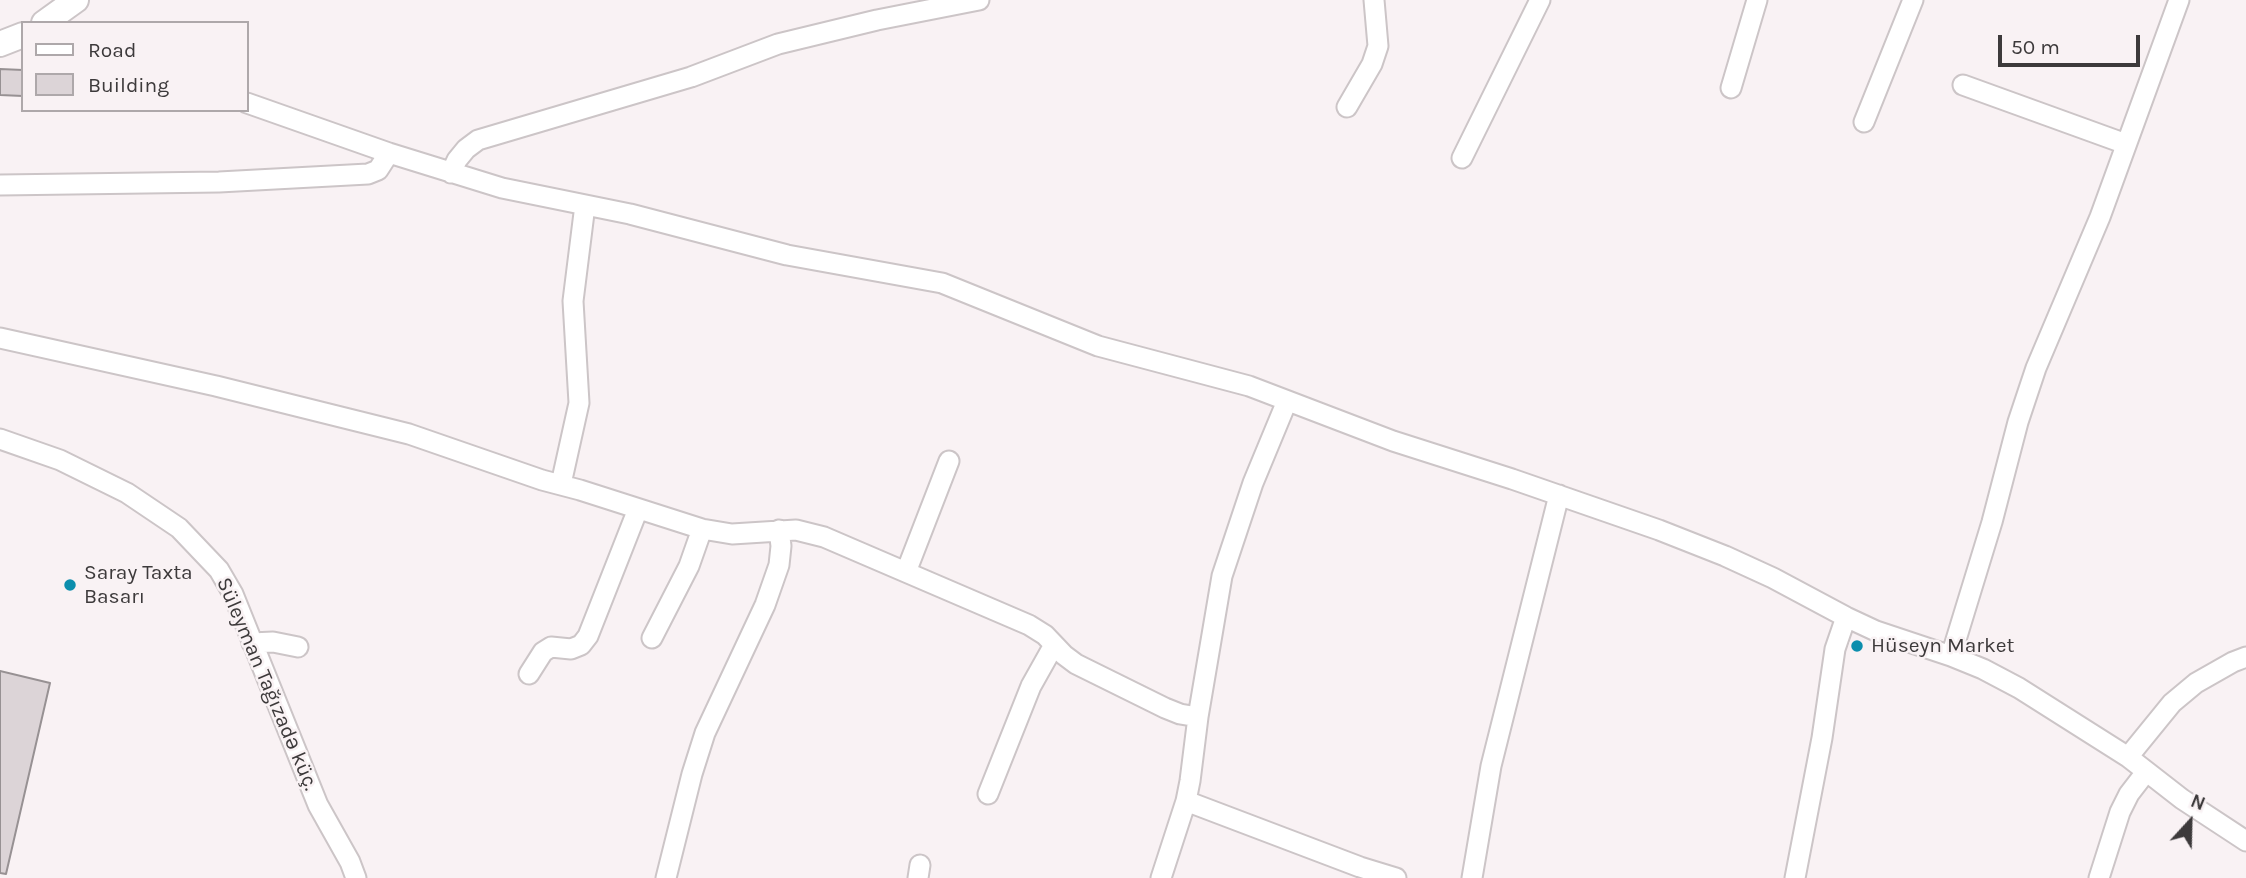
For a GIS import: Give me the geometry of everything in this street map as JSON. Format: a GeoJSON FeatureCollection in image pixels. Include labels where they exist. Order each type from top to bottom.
{"type":"FeatureCollection","features":[{"type":"Feature","properties":{"kind":"street"},"geometry":{"type":"LineString","coordinates":[[47,21],[76,0]]}},
{"type":"Feature","properties":{"kind":"street"},"geometry":{"type":"LineString","coordinates":[[450,173],[466,149],[478,141],[691,77],[778,44],[877,20],[979,0]]}},
{"type":"Feature","properties":{"kind":"street"},"geometry":{"type":"LineString","coordinates":[[1347,107],[1372,64],[1378,46],[1374,0]]}},
{"type":"Feature","properties":{"kind":"street"},"geometry":{"type":"LineString","coordinates":[[1462,158],[1541,0]]}},
{"type":"Feature","properties":{"kind":"street"},"geometry":{"type":"LineString","coordinates":[[1731,88],[1757,0]]}},
{"type":"Feature","properties":{"kind":"street"},"geometry":{"type":"LineString","coordinates":[[1864,122],[1913,0]]}},
{"type":"Feature","properties":{"kind":"street"},"geometry":{"type":"LineString","coordinates":[[1951,656],[2036,368],[2100,217],[2179,0]]}},
{"type":"Feature","properties":{"kind":"street"},"geometry":{"type":"LineString","coordinates":[[1963,85],[2126,144]]}},
{"type":"Feature","properties":{"kind":"street"},"geometry":{"type":"LineString","coordinates":[[248,103],[450,173],[541,197],[630,214],[787,255],[942,283],[1098,346],[1215,376],[1393,442],[1659,530],[1773,578],[1877,631],[1951,656],[2019,688],[2128,757],[2182,799],[2246,841]]}},
{"type":"Feature","properties":{"kind":"street"},"geometry":{"type":"LineString","coordinates":[[0,185],[219,183],[368,174],[378,170],[389,153]]}},
{"type":"Feature","properties":{"kind":"street"},"geometry":{"type":"LineString","coordinates":[[561,484],[579,403],[573,300],[585,205]]}},
{"type":"Feature","properties":{"kind":"street"},"geometry":{"type":"LineString","coordinates":[[0,338],[298,405],[420,438],[702,529],[732,534],[796,530],[824,537],[1029,625],[1045,635],[1076,664],[1165,708],[1198,717]]}},
{"type":"Feature","properties":{"kind":"street"},"geometry":{"type":"LineString","coordinates":[[1161,878],[1191,781],[1198,717],[1222,576],[1253,483],[1287,401]]}},
{"type":"Feature","properties":{"kind":"street","name":"Süleyman Tağızadə küç."},"geometry":{"type":"LineString","coordinates":[[0,439],[60,460],[154,509],[179,528],[219,570],[233,594],[318,805],[356,878]]}},
{"type":"Feature","properties":{"kind":"street"},"geometry":{"type":"LineString","coordinates":[[906,572],[949,461]]}},
{"type":"Feature","properties":{"kind":"street"},"geometry":{"type":"LineString","coordinates":[[1472,878],[1491,766],[1559,495]]}},
{"type":"Feature","properties":{"kind":"street"},"geometry":{"type":"LineString","coordinates":[[529,674],[543,652],[551,647],[571,649],[581,645],[588,636],[638,509]]}},
{"type":"Feature","properties":{"kind":"street"},"geometry":{"type":"LineString","coordinates":[[652,638],[688,566],[702,529]]}},
{"type":"Feature","properties":{"kind":"street"},"geometry":{"type":"LineString","coordinates":[[666,878],[705,733],[765,605],[779,565],[779,530]]}},
{"type":"Feature","properties":{"kind":"street"},"geometry":{"type":"LineString","coordinates":[[1796,878],[1822,738],[1835,649],[1846,617]]}},
{"type":"Feature","properties":{"kind":"street"},"geometry":{"type":"LineString","coordinates":[[252,643],[273,642],[298,647]]}},
{"type":"Feature","properties":{"kind":"street"},"geometry":{"type":"LineString","coordinates":[[988,794],[1031,686],[1054,645]]}},
{"type":"Feature","properties":{"kind":"street"},"geometry":{"type":"LineString","coordinates":[[2128,757],[2172,703],[2196,683],[2246,657]]}},
{"type":"Feature","properties":{"kind":"street"},"geometry":{"type":"LineString","coordinates":[[2099,878],[2120,813],[2129,794],[2146,772]]}},
{"type":"Feature","properties":{"kind":"street"},"geometry":{"type":"LineString","coordinates":[[1186,801],[1396,878]]}},
{"type":"Feature","properties":{"kind":"building"},"geometry":{"type":"Polygon","coordinates":[[[0,69],[21,70],[21,96],[0,95],[0,69]]]}},
{"type":"Feature","properties":{"kind":"building"},"geometry":{"type":"Polygon","coordinates":[[[0,671],[50,683],[6,874],[0,873],[0,671]]]}},
{"type":"Feature","properties":{"kind":"place","name":"Saray Taxta Basarı"},"geometry":{"type":"Point","coordinates":[70,585]}},
{"type":"Feature","properties":{"kind":"place","name":"Hüseyn Market"},"geometry":{"type":"Point","coordinates":[1857,646]}}]}
